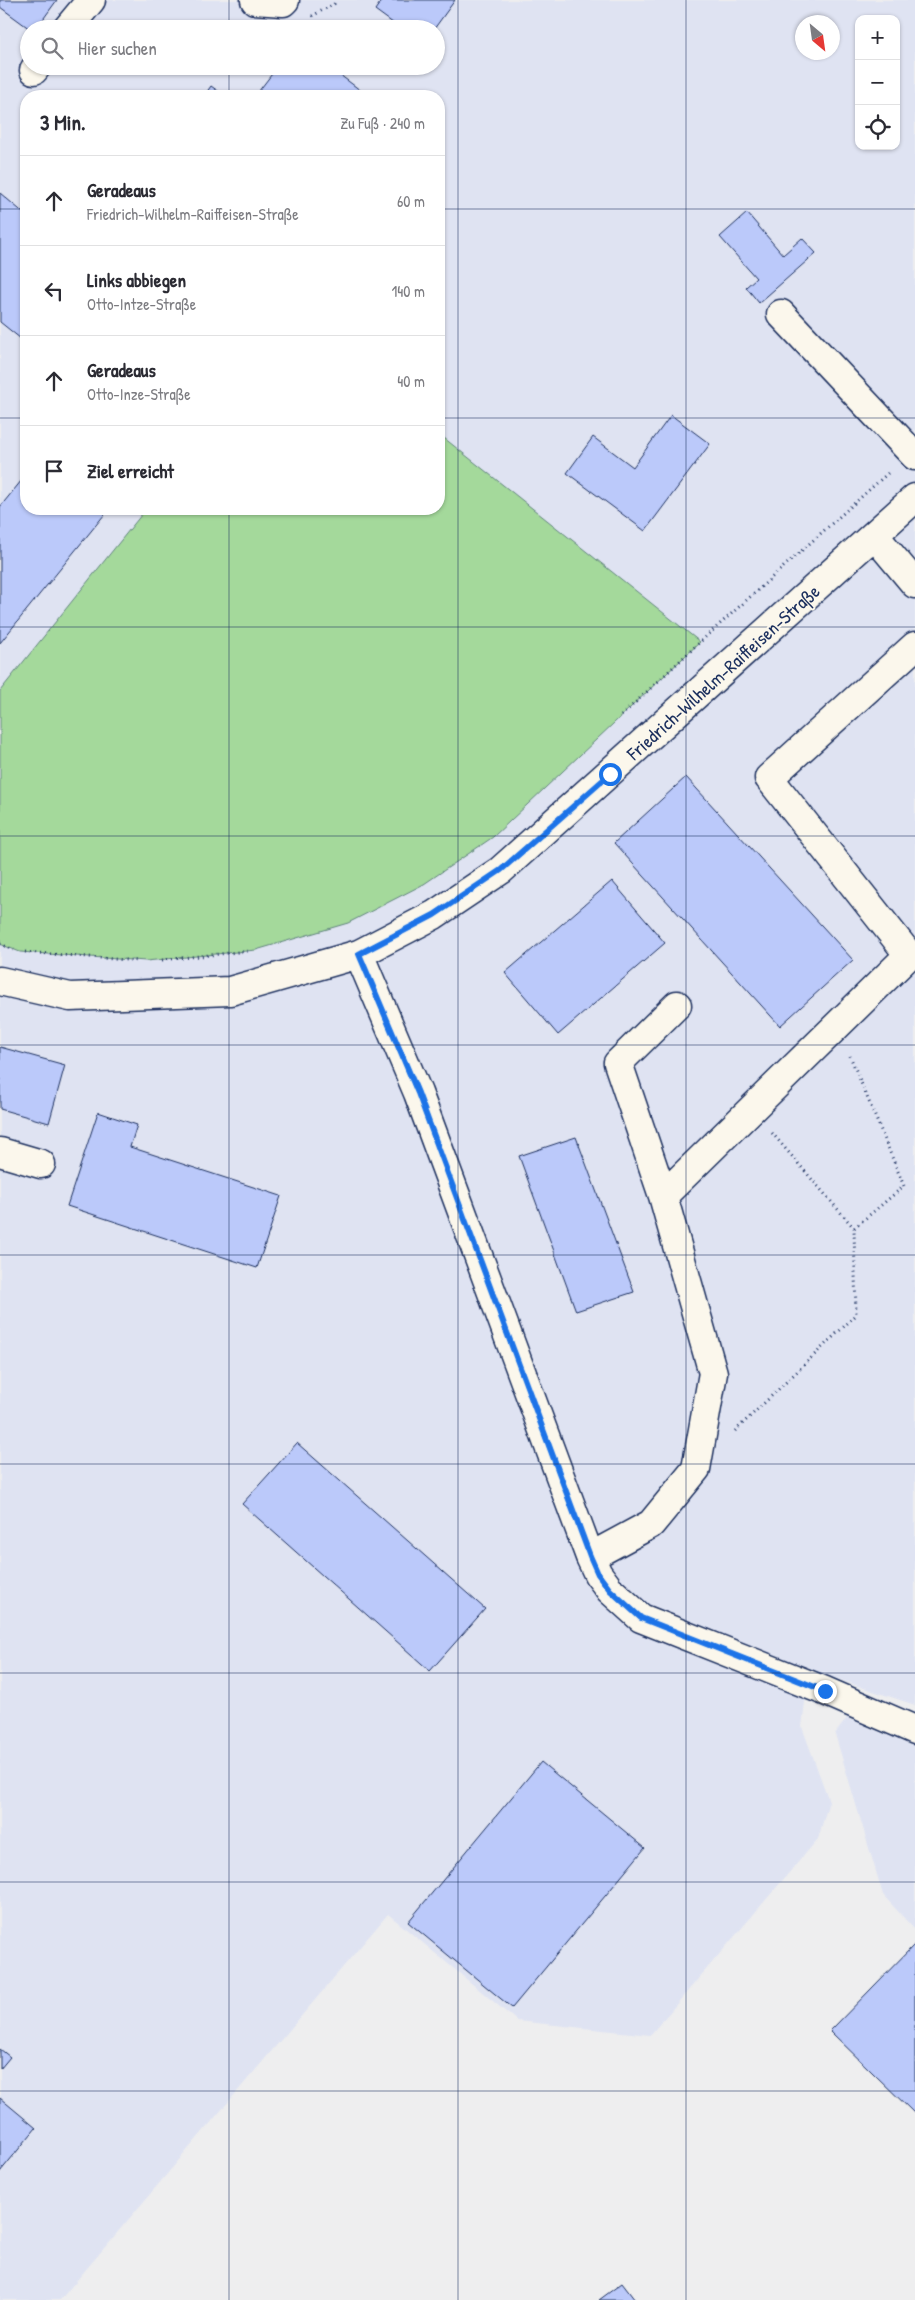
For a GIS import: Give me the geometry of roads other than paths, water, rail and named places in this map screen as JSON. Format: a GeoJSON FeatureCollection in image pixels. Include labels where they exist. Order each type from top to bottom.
{"type":"FeatureCollection","features":[{"type":"Feature","properties":{"kind":"street"},"geometry":{"type":"LineString","coordinates":[[74,20],[91,0]]}},
{"type":"Feature","properties":{"kind":"street"},"geometry":{"type":"LineString","coordinates":[[255,0],[283,2],[285,0]]}},
{"type":"Feature","properties":{"kind":"street"},"geometry":{"type":"LineString","coordinates":[[782,314],[913,454]]}},
{"type":"Feature","properties":{"kind":"street","name":"Friedrich-Wilhelm-Raiffeisen-Straße"},"geometry":{"type":"LineString","coordinates":[[0,981],[70,997],[230,991],[359,954],[434,915],[501,870],[915,498]]}},
{"type":"Feature","properties":{"kind":"street"},"geometry":{"type":"LineString","coordinates":[[874,535],[915,584]]}},
{"type":"Feature","properties":{"kind":"street"},"geometry":{"type":"LineString","coordinates":[[664,1196],[909,954],[769,778],[915,646]]}},
{"type":"Feature","properties":{"kind":"street"},"geometry":{"type":"LineString","coordinates":[[359,954],[418,1093],[598,1574],[610,1590],[641,1618],[825,1691],[915,1730]]}},
{"type":"Feature","properties":{"kind":"street"},"geometry":{"type":"LineString","coordinates":[[590,1556],[652,1524],[696,1469],[713,1373],[664,1196],[618,1063],[677,1005]]}},
{"type":"Feature","properties":{"kind":"street"},"geometry":{"type":"LineString","coordinates":[[0,1152],[41,1164]]}}]}
